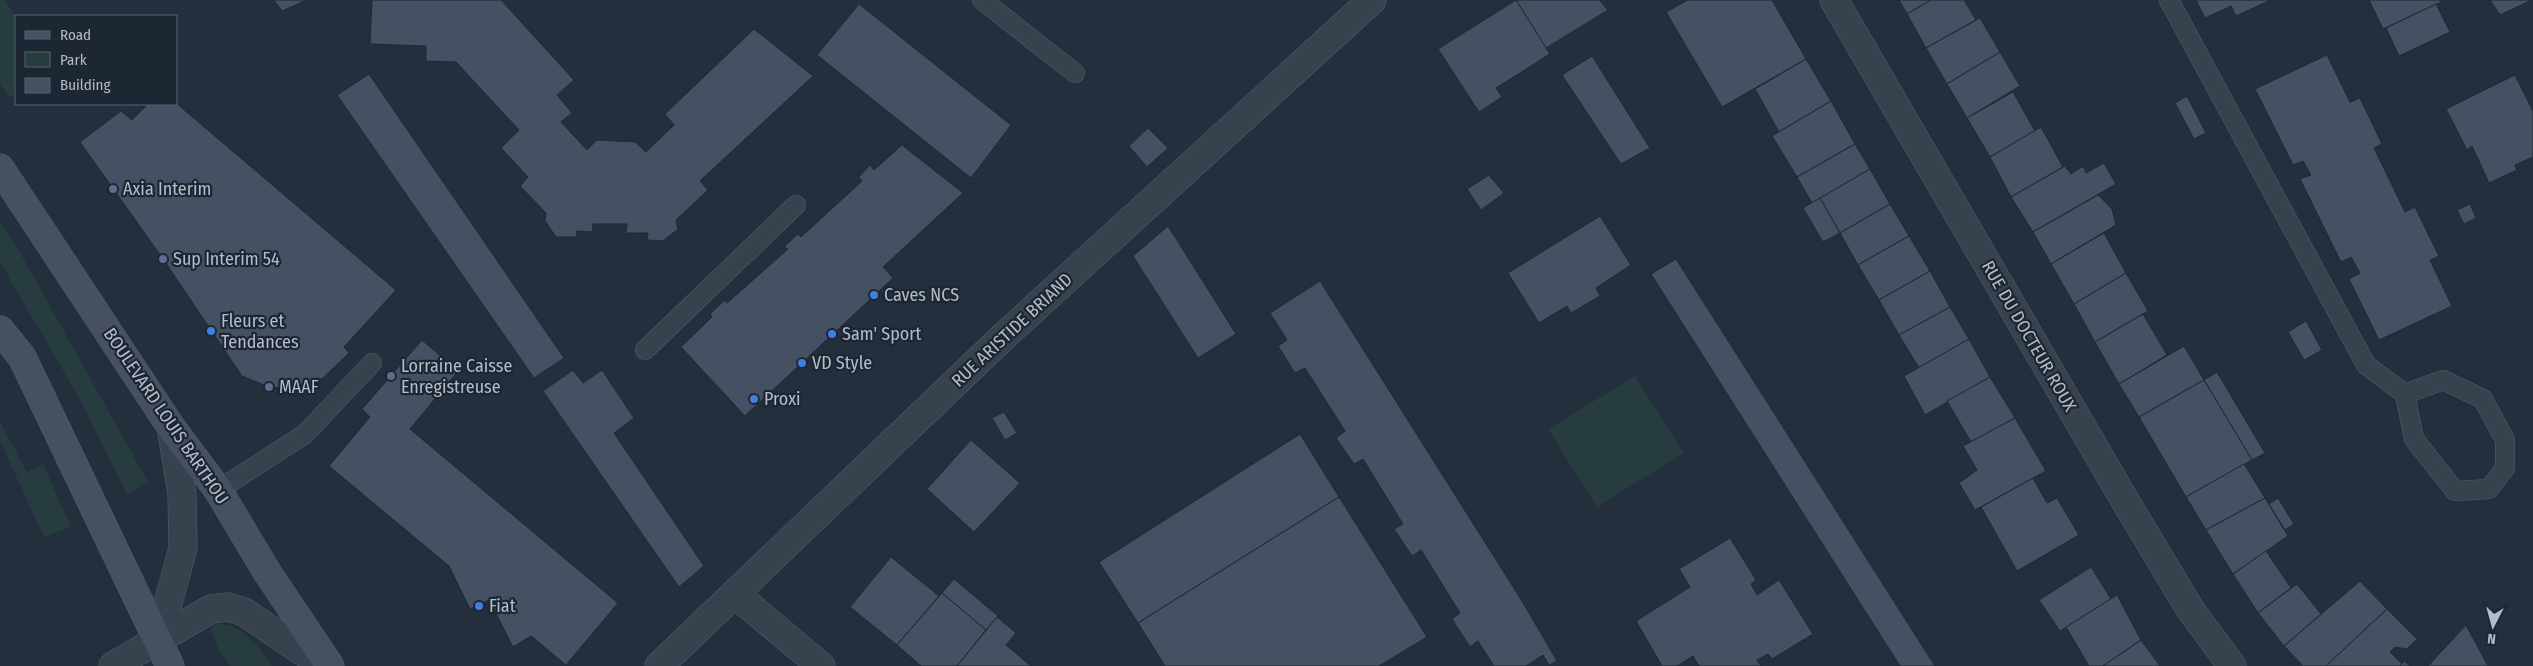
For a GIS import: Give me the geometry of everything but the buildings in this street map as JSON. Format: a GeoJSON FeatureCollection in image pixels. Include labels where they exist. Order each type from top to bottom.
{"type":"FeatureCollection","features":[{"type":"Feature","properties":{"kind":"main road","name":"BOULEVARD LOUIS BARTHOU"},"geometry":{"type":"LineString","coordinates":[[0,168],[171,427],[218,490],[267,572],[330,666]]}},
{"type":"Feature","properties":{"kind":"main road"},"geometry":{"type":"LineString","coordinates":[[0,330],[22,357],[170,666]]}},
{"type":"Feature","properties":{"kind":"street","name":"RUE ARISTIDE BRIAND"},"geometry":{"type":"LineString","coordinates":[[659,666],[1003,336],[1372,0]]}},
{"type":"Feature","properties":{"kind":"street","name":"RUE DU DOCTEUR ROUX"},"geometry":{"type":"LineString","coordinates":[[1834,0],[2129,507],[2190,608],[2232,666]]}},
{"type":"Feature","properties":{"kind":"street"},"geometry":{"type":"LineString","coordinates":[[158,640],[183,548],[182,494],[171,427]]}},
{"type":"Feature","properties":{"kind":"street"},"geometry":{"type":"LineString","coordinates":[[736,594],[821,666]]}},
{"type":"Feature","properties":{"kind":"street"},"geometry":{"type":"LineString","coordinates":[[113,666],[211,609],[228,607],[244,612],[324,666]]}},
{"type":"Feature","properties":{"kind":"lane"},"geometry":{"type":"LineString","coordinates":[[982,0],[1075,73]]}},
{"type":"Feature","properties":{"kind":"lane"},"geometry":{"type":"LineString","coordinates":[[2169,0],[2366,365],[2405,394],[2414,439],[2455,491],[2489,488],[2505,468],[2505,440],[2483,399],[2443,380],[2405,394]]}},
{"type":"Feature","properties":{"kind":"lane"},"geometry":{"type":"LineString","coordinates":[[644,350],[796,205]]}},
{"type":"Feature","properties":{"kind":"lane"},"geometry":{"type":"LineString","coordinates":[[218,490],[305,434],[372,363]]}},
{"type":"Feature","properties":{"kind":"green space"},"geometry":{"type":"Polygon","coordinates":[[[0,0],[5,0],[15,15],[15,95],[9,98],[0,84],[0,0]]]}},
{"type":"Feature","properties":{"kind":"green space"},"geometry":{"type":"Polygon","coordinates":[[[0,222],[18,249],[148,482],[127,495],[81,401],[0,262],[0,222]]]}},
{"type":"Feature","properties":{"kind":"green space"},"geometry":{"type":"Polygon","coordinates":[[[1635,376],[1684,453],[1597,507],[1548,429],[1635,376]]]}},
{"type":"Feature","properties":{"kind":"green space"},"geometry":{"type":"Polygon","coordinates":[[[0,422],[27,472],[43,464],[71,527],[44,537],[0,441],[0,422]]]}},
{"type":"Feature","properties":{"kind":"green space"},"geometry":{"type":"Polygon","coordinates":[[[215,624],[234,627],[249,637],[272,666],[230,666],[217,646],[211,631],[215,624]]]}},
{"type":"Feature","properties":{"kind":"place","name":"Axia Interim"},"geometry":{"type":"Point","coordinates":[113,189]}},
{"type":"Feature","properties":{"kind":"place","name":"Sup Interim 54"},"geometry":{"type":"Point","coordinates":[163,259]}},
{"type":"Feature","properties":{"kind":"place","name":"Caves NCS"},"geometry":{"type":"Point","coordinates":[874,295]}},
{"type":"Feature","properties":{"kind":"place","name":"Fleurs et Tendances"},"geometry":{"type":"Point","coordinates":[211,331]}},
{"type":"Feature","properties":{"kind":"place","name":"Sam' Sport"},"geometry":{"type":"Point","coordinates":[832,334]}},
{"type":"Feature","properties":{"kind":"place","name":"VD Style"},"geometry":{"type":"Point","coordinates":[802,363]}},
{"type":"Feature","properties":{"kind":"place","name":"Lorraine Caisse Enregistreuse"},"geometry":{"type":"Point","coordinates":[391,376]}},
{"type":"Feature","properties":{"kind":"place","name":"MAAF"},"geometry":{"type":"Point","coordinates":[269,387]}},
{"type":"Feature","properties":{"kind":"place","name":"Proxi"},"geometry":{"type":"Point","coordinates":[754,399]}},
{"type":"Feature","properties":{"kind":"place","name":"Fiat"},"geometry":{"type":"Point","coordinates":[479,606]}}]}
